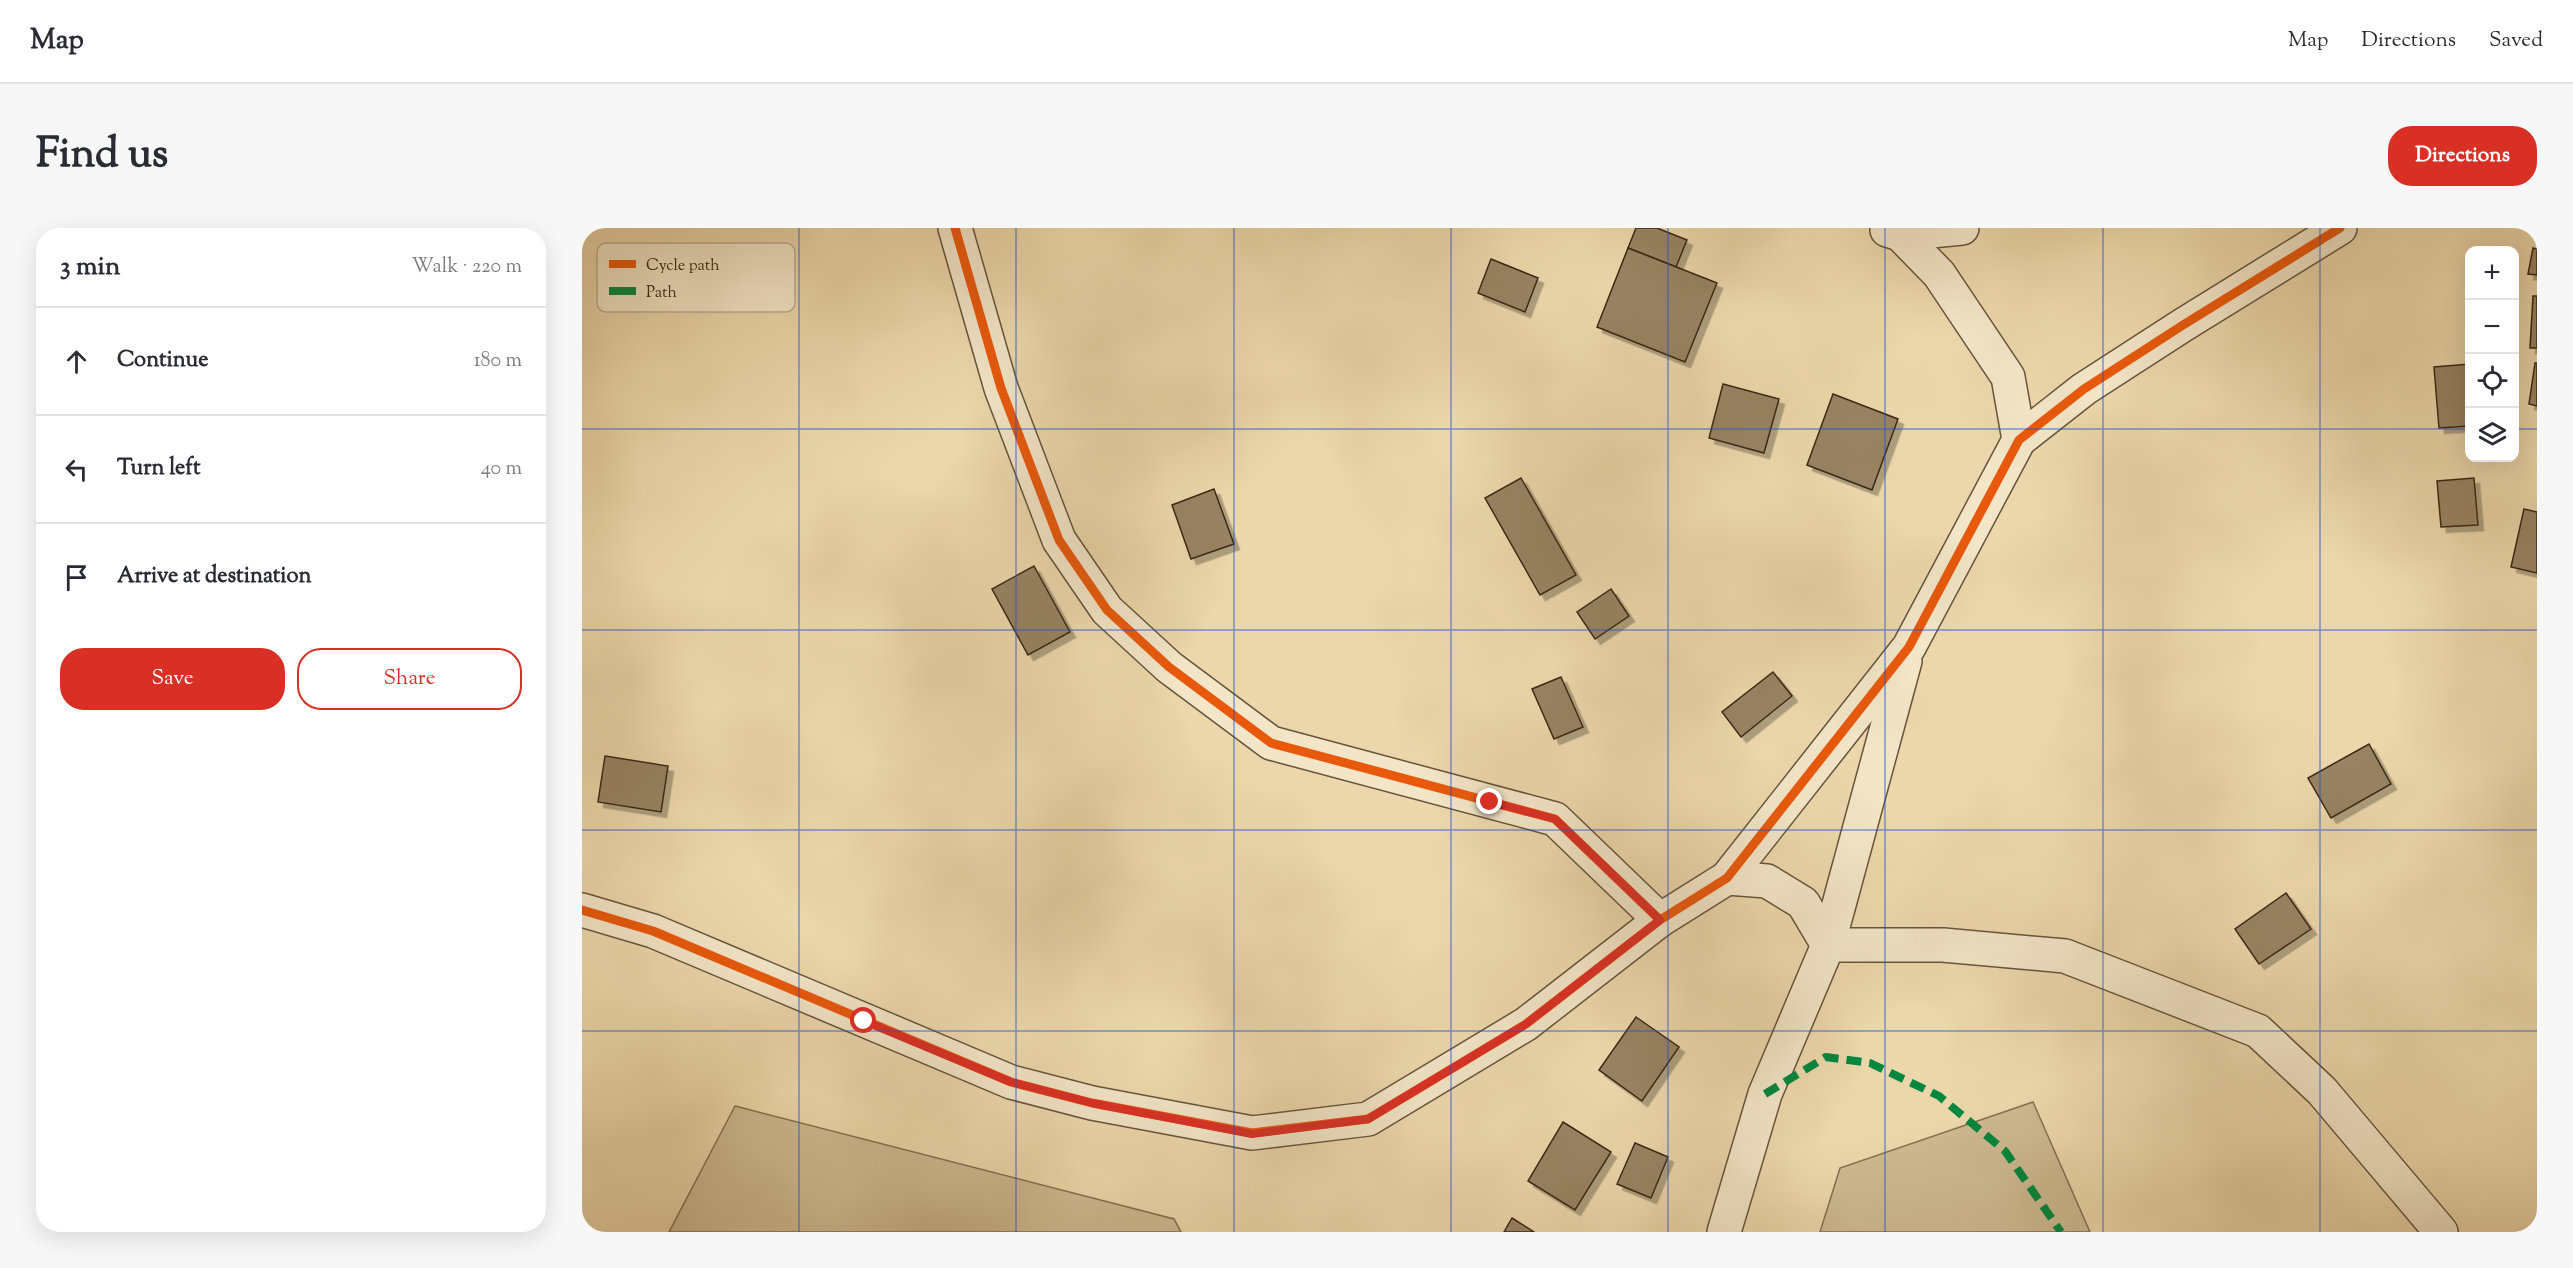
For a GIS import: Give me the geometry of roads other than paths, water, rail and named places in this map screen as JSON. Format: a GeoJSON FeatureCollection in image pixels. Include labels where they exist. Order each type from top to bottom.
{"type":"FeatureCollection","features":[{"type":"Feature","properties":{"kind":"street"},"geometry":{"type":"LineString","coordinates":[[954,228],[1001,388],[1059,540],[1107,610],[1169,667],[1271,743],[1555,819],[1660,920]]}},
{"type":"Feature","properties":{"kind":"street"},"geometry":{"type":"LineString","coordinates":[[1890,231],[1962,228]]}},
{"type":"Feature","properties":{"kind":"street"},"geometry":{"type":"LineString","coordinates":[[582,910],[653,931],[1011,1082],[1092,1103],[1252,1134],[1368,1119],[1526,1024],[1660,920],[1727,878],[1908,647],[2019,440],[2084,389],[2340,228]]}},
{"type":"Feature","properties":{"kind":"street"},"geometry":{"type":"LineString","coordinates":[[1890,231],[1939,274],[2008,377],[2019,440]]}},
{"type":"Feature","properties":{"kind":"street"},"geometry":{"type":"LineString","coordinates":[[1724,1232],[1765,1094],[1828,945],[1908,647]]}},
{"type":"Feature","properties":{"kind":"street"},"geometry":{"type":"LineString","coordinates":[[1727,878],[1767,881],[1803,903],[1828,945]]}},
{"type":"Feature","properties":{"kind":"street"},"geometry":{"type":"LineString","coordinates":[[1828,945],[1943,945],[2065,956],[2258,1031],[2322,1091],[2441,1232]]}}]}
